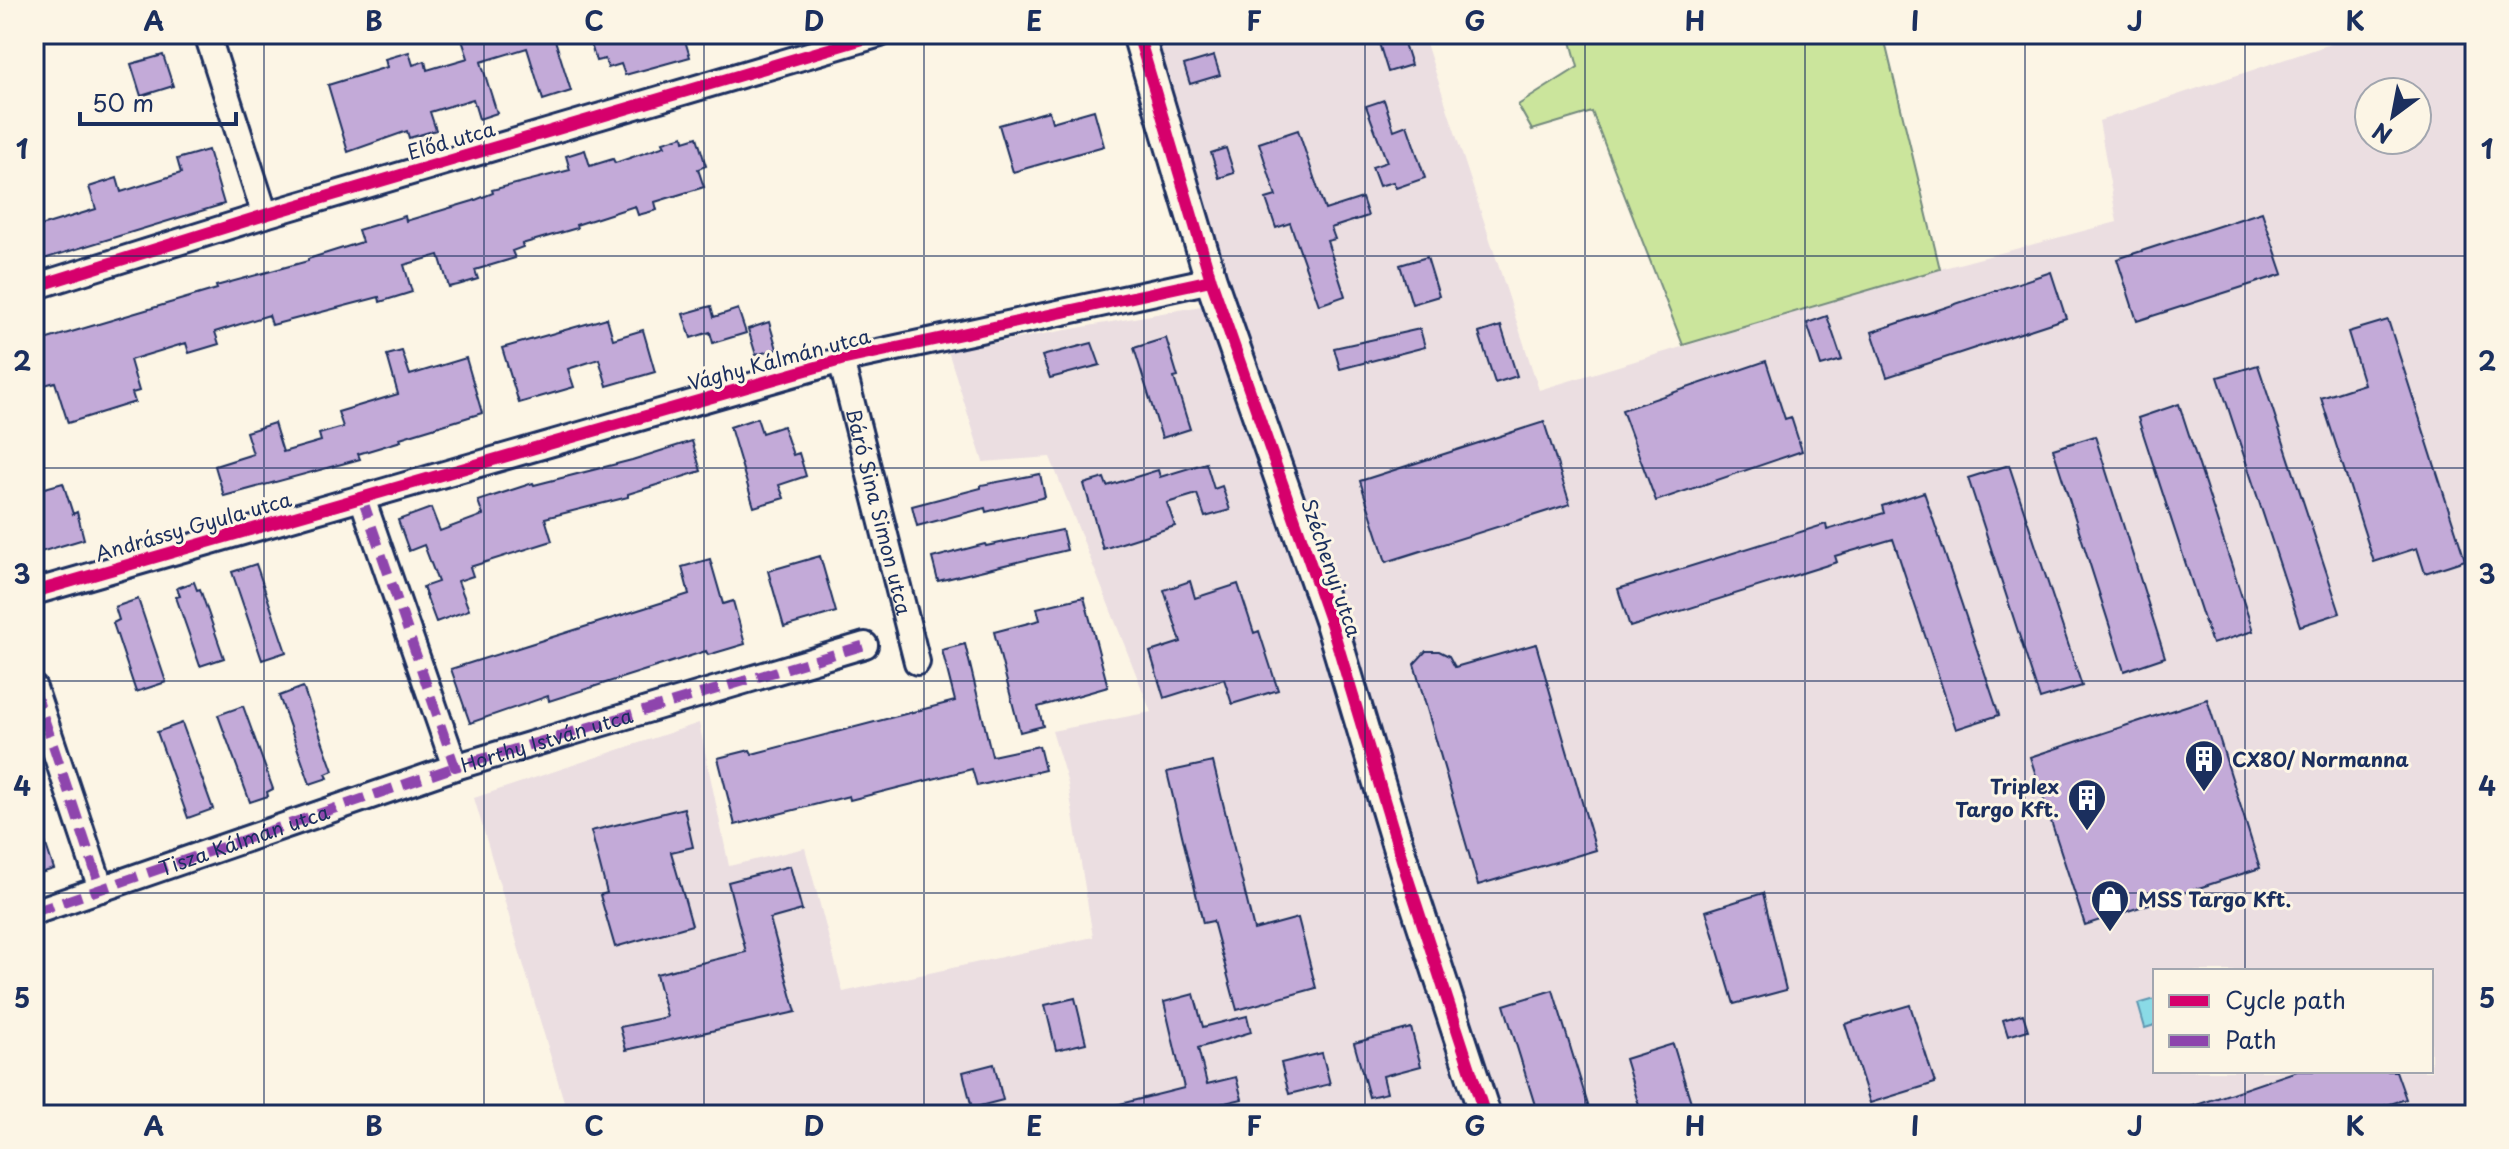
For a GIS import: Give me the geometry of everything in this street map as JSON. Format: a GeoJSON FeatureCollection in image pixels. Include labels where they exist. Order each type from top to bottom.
{"type":"FeatureCollection","features":[{"type":"Feature","properties":{"kind":"street"},"geometry":{"type":"LineString","coordinates":[[207,34],[265,215]]}},
{"type":"Feature","properties":{"kind":"street","name":"Előd utca"},"geometry":{"type":"LineString","coordinates":[[34,287],[265,215],[880,34]]}},
{"type":"Feature","properties":{"kind":"street","name":"Széchenyi utca"},"geometry":{"type":"LineString","coordinates":[[1138,34],[1211,280],[1331,623],[1406,873],[1485,1115]]}},
{"type":"Feature","properties":{"kind":"street","name":"Vághy Kálmán utca"},"geometry":{"type":"LineString","coordinates":[[362,498],[841,360],[1211,280]]}},
{"type":"Feature","properties":{"kind":"street","name":"Báró Sina Simon utca"},"geometry":{"type":"LineString","coordinates":[[841,360],[917,662]]}},
{"type":"Feature","properties":{"kind":"street","name":"Andrássy Gyula utca"},"geometry":{"type":"LineString","coordinates":[[34,592],[362,498]]}},
{"type":"Feature","properties":{"kind":"street","name":"Horthy István utca"},"geometry":{"type":"LineString","coordinates":[[362,498],[455,767],[865,645]]}},
{"type":"Feature","properties":{"kind":"street"},"geometry":{"type":"LineString","coordinates":[[34,688],[101,889]]}},
{"type":"Feature","properties":{"kind":"street","name":"Tisza Kálmán utca"},"geometry":{"type":"LineString","coordinates":[[34,912],[455,767]]}},
{"type":"Feature","properties":{"kind":"shaded area"},"geometry":{"type":"Polygon","coordinates":[[[1127,34],[1423,34],[1539,390],[1940,269],[2117,222],[2099,121],[2361,34],[2475,34],[2475,1115],[568,1115],[474,798],[699,723],[729,866],[805,848],[843,992],[1093,937],[1068,784],[1052,731],[1151,712],[1050,457],[983,462],[948,351],[1207,305],[1127,34]]]}},
{"type":"Feature","properties":{"kind":"green space"},"geometry":{"type":"Polygon","coordinates":[[[1569,34],[1883,34],[1940,269],[1683,345],[1592,112],[1532,130],[1518,105],[1578,67],[1569,34]]]}},
{"type":"Feature","properties":{"kind":"water"},"geometry":{"type":"Polygon","coordinates":[[[2153,1000],[2153,1026],[2145,1028],[2138,1004],[2153,1000]]]}},
{"type":"Feature","properties":{"kind":"building"},"geometry":{"type":"Polygon","coordinates":[[[460,34],[558,34],[559,39],[555,40],[571,91],[543,100],[527,48],[481,62],[497,113],[479,119],[473,99],[430,112],[436,130],[409,138],[407,131],[348,152],[328,85],[387,67],[385,59],[409,52],[413,65],[425,61],[427,70],[468,58],[460,34]]]}},
{"type":"Feature","properties":{"kind":"building"},"geometry":{"type":"Polygon","coordinates":[[[588,34],[683,34],[690,57],[625,75],[621,64],[608,68],[605,59],[596,61],[588,34]]]}},
{"type":"Feature","properties":{"kind":"building"},"geometry":{"type":"Polygon","coordinates":[[[1381,34],[1401,34],[1411,65],[1388,72],[1378,40],[1382,39],[1381,34]]]}},
{"type":"Feature","properties":{"kind":"building"},"geometry":{"type":"Polygon","coordinates":[[[163,55],[173,86],[141,96],[131,64],[163,55]]]}},
{"type":"Feature","properties":{"kind":"building"},"geometry":{"type":"Polygon","coordinates":[[[1214,56],[1220,75],[1190,84],[1184,65],[1214,56]]]}},
{"type":"Feature","properties":{"kind":"building"},"geometry":{"type":"Polygon","coordinates":[[[1384,100],[1394,130],[1407,125],[1425,178],[1396,188],[1393,182],[1379,186],[1372,167],[1387,162],[1366,106],[1384,100]]]}},
{"type":"Feature","properties":{"kind":"building"},"geometry":{"type":"Polygon","coordinates":[[[1094,110],[1104,146],[1013,172],[999,125],[1049,111],[1052,122],[1094,110]]]}},
{"type":"Feature","properties":{"kind":"building"},"geometry":{"type":"Polygon","coordinates":[[[1298,130],[1325,210],[1362,198],[1368,216],[1331,228],[1335,239],[1327,241],[1345,296],[1319,305],[1290,223],[1276,228],[1266,199],[1276,196],[1259,143],[1298,130]]]}},
{"type":"Feature","properties":{"kind":"building"},"geometry":{"type":"Polygon","coordinates":[[[683,136],[684,141],[697,137],[706,166],[698,169],[704,187],[655,202],[657,210],[638,215],[635,206],[522,244],[523,247],[512,251],[515,258],[475,270],[478,279],[458,285],[449,287],[439,255],[404,265],[412,292],[380,302],[379,297],[272,325],[269,315],[215,332],[219,344],[189,353],[186,343],[130,360],[139,391],[132,393],[135,402],[68,423],[55,382],[34,388],[34,343],[217,289],[216,286],[308,261],[362,242],[358,230],[405,216],[406,221],[473,201],[493,193],[492,190],[570,170],[566,156],[585,150],[590,166],[613,159],[615,163],[665,146],[663,142],[683,136]]]}},
{"type":"Feature","properties":{"kind":"building"},"geometry":{"type":"Polygon","coordinates":[[[1226,148],[1234,173],[1219,178],[1211,153],[1226,148]]]}},
{"type":"Feature","properties":{"kind":"building"},"geometry":{"type":"Polygon","coordinates":[[[208,150],[224,204],[34,262],[34,228],[96,209],[89,187],[117,178],[121,192],[181,173],[177,159],[208,150]]]}},
{"type":"Feature","properties":{"kind":"building"},"geometry":{"type":"Polygon","coordinates":[[[2262,212],[2283,274],[2137,321],[2117,259],[2262,212]]]}},
{"type":"Feature","properties":{"kind":"building"},"geometry":{"type":"Polygon","coordinates":[[[1427,257],[1439,296],[1412,304],[1400,265],[1427,257]]]}},
{"type":"Feature","properties":{"kind":"building"},"geometry":{"type":"Polygon","coordinates":[[[2051,272],[2066,318],[1887,377],[1872,332],[2051,272]]]}},
{"type":"Feature","properties":{"kind":"building"},"geometry":{"type":"Polygon","coordinates":[[[711,306],[714,317],[738,309],[746,333],[713,343],[710,332],[691,338],[683,314],[711,306]]]}},
{"type":"Feature","properties":{"kind":"building"},"geometry":{"type":"Polygon","coordinates":[[[1827,316],[1842,360],[1821,366],[1807,323],[1827,316]]]}},
{"type":"Feature","properties":{"kind":"building"},"geometry":{"type":"Polygon","coordinates":[[[607,318],[613,339],[643,330],[655,372],[607,386],[599,359],[568,369],[574,387],[519,403],[502,348],[607,318]]]}},
{"type":"Feature","properties":{"kind":"building"},"geometry":{"type":"Polygon","coordinates":[[[2388,320],[2465,560],[2425,573],[2417,548],[2374,562],[2321,398],[2364,384],[2348,332],[2388,320]]]}},
{"type":"Feature","properties":{"kind":"building"},"geometry":{"type":"Polygon","coordinates":[[[769,322],[777,349],[756,355],[748,329],[769,322]]]}},
{"type":"Feature","properties":{"kind":"building"},"geometry":{"type":"Polygon","coordinates":[[[1501,326],[1517,376],[1495,383],[1479,333],[1501,326]]]}},
{"type":"Feature","properties":{"kind":"building"},"geometry":{"type":"Polygon","coordinates":[[[1420,329],[1425,347],[1340,369],[1334,348],[1420,329]]]}},
{"type":"Feature","properties":{"kind":"building"},"geometry":{"type":"Polygon","coordinates":[[[1166,338],[1178,377],[1174,378],[1190,429],[1162,438],[1134,348],[1166,338]]]}},
{"type":"Feature","properties":{"kind":"building"},"geometry":{"type":"Polygon","coordinates":[[[1092,343],[1100,365],[1050,378],[1042,356],[1092,343]]]}},
{"type":"Feature","properties":{"kind":"building"},"geometry":{"type":"Polygon","coordinates":[[[402,351],[410,375],[466,358],[482,413],[400,438],[401,441],[358,454],[360,459],[224,496],[215,466],[253,454],[246,432],[274,423],[283,452],[321,441],[319,434],[343,427],[338,412],[398,394],[387,355],[402,351]]]}},
{"type":"Feature","properties":{"kind":"building"},"geometry":{"type":"Polygon","coordinates":[[[1766,361],[1785,419],[1791,417],[1802,451],[1656,501],[1622,410],[1766,361]]]}},
{"type":"Feature","properties":{"kind":"building"},"geometry":{"type":"Polygon","coordinates":[[[2258,365],[2340,613],[2300,626],[2218,377],[2258,365]]]}},
{"type":"Feature","properties":{"kind":"building"},"geometry":{"type":"Polygon","coordinates":[[[2179,404],[2253,631],[2212,644],[2138,418],[2179,404]]]}},
{"type":"Feature","properties":{"kind":"building"},"geometry":{"type":"Polygon","coordinates":[[[757,418],[762,433],[783,426],[793,455],[799,453],[806,476],[779,485],[784,498],[754,507],[730,427],[757,418]]]}},
{"type":"Feature","properties":{"kind":"building"},"geometry":{"type":"Polygon","coordinates":[[[1544,422],[1570,504],[1386,562],[1360,481],[1544,422]]]}},
{"type":"Feature","properties":{"kind":"building"},"geometry":{"type":"Polygon","coordinates":[[[2095,436],[2165,657],[2124,671],[2053,449],[2095,436]]]}},
{"type":"Feature","properties":{"kind":"building"},"geometry":{"type":"Polygon","coordinates":[[[692,441],[701,471],[628,494],[628,497],[545,518],[552,541],[470,567],[473,576],[458,581],[469,610],[436,622],[423,587],[438,582],[424,545],[409,551],[398,520],[431,508],[440,531],[483,515],[478,501],[533,483],[632,460],[692,441]]]}},
{"type":"Feature","properties":{"kind":"building"},"geometry":{"type":"Polygon","coordinates":[[[1206,463],[1214,489],[1222,486],[1230,510],[1205,517],[1197,494],[1167,503],[1175,526],[1103,549],[1084,484],[1104,478],[1107,486],[1158,470],[1160,477],[1206,463]]]}},
{"type":"Feature","properties":{"kind":"building"},"geometry":{"type":"Polygon","coordinates":[[[2009,465],[2082,686],[2040,699],[1968,478],[2009,465]]]}},
{"type":"Feature","properties":{"kind":"building"},"geometry":{"type":"Polygon","coordinates":[[[1040,474],[1045,497],[986,512],[985,508],[917,526],[912,506],[981,488],[981,485],[1040,474]]]}},
{"type":"Feature","properties":{"kind":"building"},"geometry":{"type":"Polygon","coordinates":[[[63,483],[73,514],[77,512],[84,539],[34,554],[34,491],[63,483]]]}},
{"type":"Feature","properties":{"kind":"building"},"geometry":{"type":"Polygon","coordinates":[[[1924,492],[1999,715],[1956,729],[1893,539],[1835,556],[1837,562],[1630,627],[1618,589],[1826,524],[1827,530],[1884,513],[1882,506],[1924,492]]]}},
{"type":"Feature","properties":{"kind":"building"},"geometry":{"type":"Polygon","coordinates":[[[1062,530],[1067,550],[938,581],[932,558],[985,544],[1062,530]]]}},
{"type":"Feature","properties":{"kind":"building"},"geometry":{"type":"Polygon","coordinates":[[[820,556],[836,612],[784,627],[768,571],[820,556]]]}},
{"type":"Feature","properties":{"kind":"building"},"geometry":{"type":"Polygon","coordinates":[[[710,559],[723,604],[733,601],[745,644],[708,655],[706,651],[549,701],[548,696],[470,723],[451,669],[689,594],[682,567],[710,559]]]}},
{"type":"Feature","properties":{"kind":"building"},"geometry":{"type":"Polygon","coordinates":[[[256,564],[286,652],[262,660],[232,572],[256,564]]]}},
{"type":"Feature","properties":{"kind":"building"},"geometry":{"type":"Polygon","coordinates":[[[1190,581],[1195,598],[1238,584],[1254,633],[1259,631],[1278,690],[1232,704],[1224,679],[1164,698],[1150,652],[1181,642],[1164,590],[1190,581]]]}},
{"type":"Feature","properties":{"kind":"building"},"geometry":{"type":"Polygon","coordinates":[[[194,582],[197,590],[200,589],[224,658],[200,666],[176,597],[180,596],[177,588],[194,582]]]}},
{"type":"Feature","properties":{"kind":"building"},"geometry":{"type":"Polygon","coordinates":[[[1084,597],[1108,687],[1038,707],[1043,726],[1020,732],[994,632],[1040,620],[1037,608],[1084,597]]]}},
{"type":"Feature","properties":{"kind":"building"},"geometry":{"type":"Polygon","coordinates":[[[138,599],[166,682],[136,692],[113,623],[119,620],[115,607],[138,599]]]}},
{"type":"Feature","properties":{"kind":"building"},"geometry":{"type":"Polygon","coordinates":[[[965,644],[992,756],[1039,746],[1045,770],[977,786],[972,769],[735,825],[718,758],[750,750],[752,754],[955,701],[942,650],[965,644]]]}},
{"type":"Feature","properties":{"kind":"building"},"geometry":{"type":"Polygon","coordinates":[[[1536,644],[1596,850],[1478,885],[1414,664],[1426,651],[1439,651],[1449,656],[1455,667],[1536,644]]]}},
{"type":"Feature","properties":{"kind":"building"},"geometry":{"type":"Polygon","coordinates":[[[303,687],[333,771],[326,774],[328,778],[310,784],[279,696],[303,687]]]}},
{"type":"Feature","properties":{"kind":"building"},"geometry":{"type":"Polygon","coordinates":[[[2207,699],[2260,868],[2085,925],[2030,757],[2207,699]]]}},
{"type":"Feature","properties":{"kind":"building"},"geometry":{"type":"Polygon","coordinates":[[[243,706],[273,789],[267,792],[268,796],[250,802],[218,715],[243,706]]]}},
{"type":"Feature","properties":{"kind":"building"},"geometry":{"type":"Polygon","coordinates":[[[182,723],[213,809],[188,818],[157,732],[182,723]]]}},
{"type":"Feature","properties":{"kind":"building"},"geometry":{"type":"Polygon","coordinates":[[[1213,762],[1254,930],[1298,918],[1316,988],[1237,1010],[1213,921],[1203,923],[1167,772],[1213,762]]]}},
{"type":"Feature","properties":{"kind":"building"},"geometry":{"type":"Polygon","coordinates":[[[684,808],[693,847],[671,852],[692,925],[615,947],[600,895],[607,893],[591,831],[684,808]]]}},
{"type":"Feature","properties":{"kind":"building"},"geometry":{"type":"Polygon","coordinates":[[[37,818],[54,869],[34,875],[34,819],[37,818]]]}},
{"type":"Feature","properties":{"kind":"building"},"geometry":{"type":"Polygon","coordinates":[[[790,866],[802,910],[770,919],[796,1012],[626,1050],[620,1027],[667,1017],[656,974],[746,952],[728,882],[790,866]]]}},
{"type":"Feature","properties":{"kind":"building"},"geometry":{"type":"Polygon","coordinates":[[[1763,893],[1786,990],[1734,1004],[1706,911],[1763,893]]]}},
{"type":"Feature","properties":{"kind":"building"},"geometry":{"type":"Polygon","coordinates":[[[1553,990],[1591,1115],[1538,1115],[1504,1005],[1553,990]]]}},
{"type":"Feature","properties":{"kind":"building"},"geometry":{"type":"Polygon","coordinates":[[[1194,994],[1203,1027],[1247,1016],[1251,1032],[1198,1048],[1207,1084],[1236,1077],[1242,1099],[1212,1106],[1215,1115],[1101,1115],[1100,1109],[1184,1088],[1164,1002],[1194,994]]]}},
{"type":"Feature","properties":{"kind":"building"},"geometry":{"type":"Polygon","coordinates":[[[1075,998],[1086,1043],[1056,1050],[1045,1005],[1075,998]]]}},
{"type":"Feature","properties":{"kind":"building"},"geometry":{"type":"Polygon","coordinates":[[[1910,1005],[1935,1083],[1870,1103],[1845,1024],[1910,1005]]]}},
{"type":"Feature","properties":{"kind":"building"},"geometry":{"type":"Polygon","coordinates":[[[2023,1014],[2028,1030],[2008,1036],[2003,1020],[2023,1014]]]}},
{"type":"Feature","properties":{"kind":"building"},"geometry":{"type":"Polygon","coordinates":[[[1411,1028],[1421,1066],[1383,1076],[1387,1093],[1369,1097],[1354,1043],[1411,1028]]]}},
{"type":"Feature","properties":{"kind":"building"},"geometry":{"type":"Polygon","coordinates":[[[1673,1044],[1695,1115],[1642,1115],[1625,1059],[1673,1044]]]}},
{"type":"Feature","properties":{"kind":"building"},"geometry":{"type":"Polygon","coordinates":[[[1322,1053],[1330,1084],[1289,1094],[1281,1063],[1322,1053]]]}},
{"type":"Feature","properties":{"kind":"building"},"geometry":{"type":"Polygon","coordinates":[[[994,1064],[1003,1100],[972,1108],[963,1072],[994,1064]]]}},
{"type":"Feature","properties":{"kind":"building"},"geometry":{"type":"Polygon","coordinates":[[[2291,1073],[2397,1073],[2406,1099],[2381,1107],[2383,1115],[2176,1115],[2176,1112],[2291,1073]]]}},
{"type":"Feature","properties":{"kind":"marked path"},"geometry":{"type":"LineString","coordinates":[[362,498],[455,767],[865,645]]}},
{"type":"Feature","properties":{"kind":"marked path"},"geometry":{"type":"LineString","coordinates":[[34,688],[101,889]]}},
{"type":"Feature","properties":{"kind":"marked path"},"geometry":{"type":"LineString","coordinates":[[34,912],[455,767]]}},
{"type":"Feature","properties":{"kind":"cycle path"},"geometry":{"type":"LineString","coordinates":[[34,287],[265,215],[880,34]]}},
{"type":"Feature","properties":{"kind":"cycle path"},"geometry":{"type":"LineString","coordinates":[[1138,34],[1211,280],[1331,623],[1406,873],[1485,1115]]}},
{"type":"Feature","properties":{"kind":"cycle path"},"geometry":{"type":"LineString","coordinates":[[34,592],[841,360],[1211,280]]}},
{"type":"Feature","properties":{"kind":"place","name":"CX80/ Normanna"},"geometry":{"type":"Point","coordinates":[2204,793]}},
{"type":"Feature","properties":{"kind":"place","name":"Triplex Targo Kft."},"geometry":{"type":"Point","coordinates":[2087,832]}},
{"type":"Feature","properties":{"kind":"place","name":"MSS Targo Kft."},"geometry":{"type":"Point","coordinates":[2110,933]}}]}
